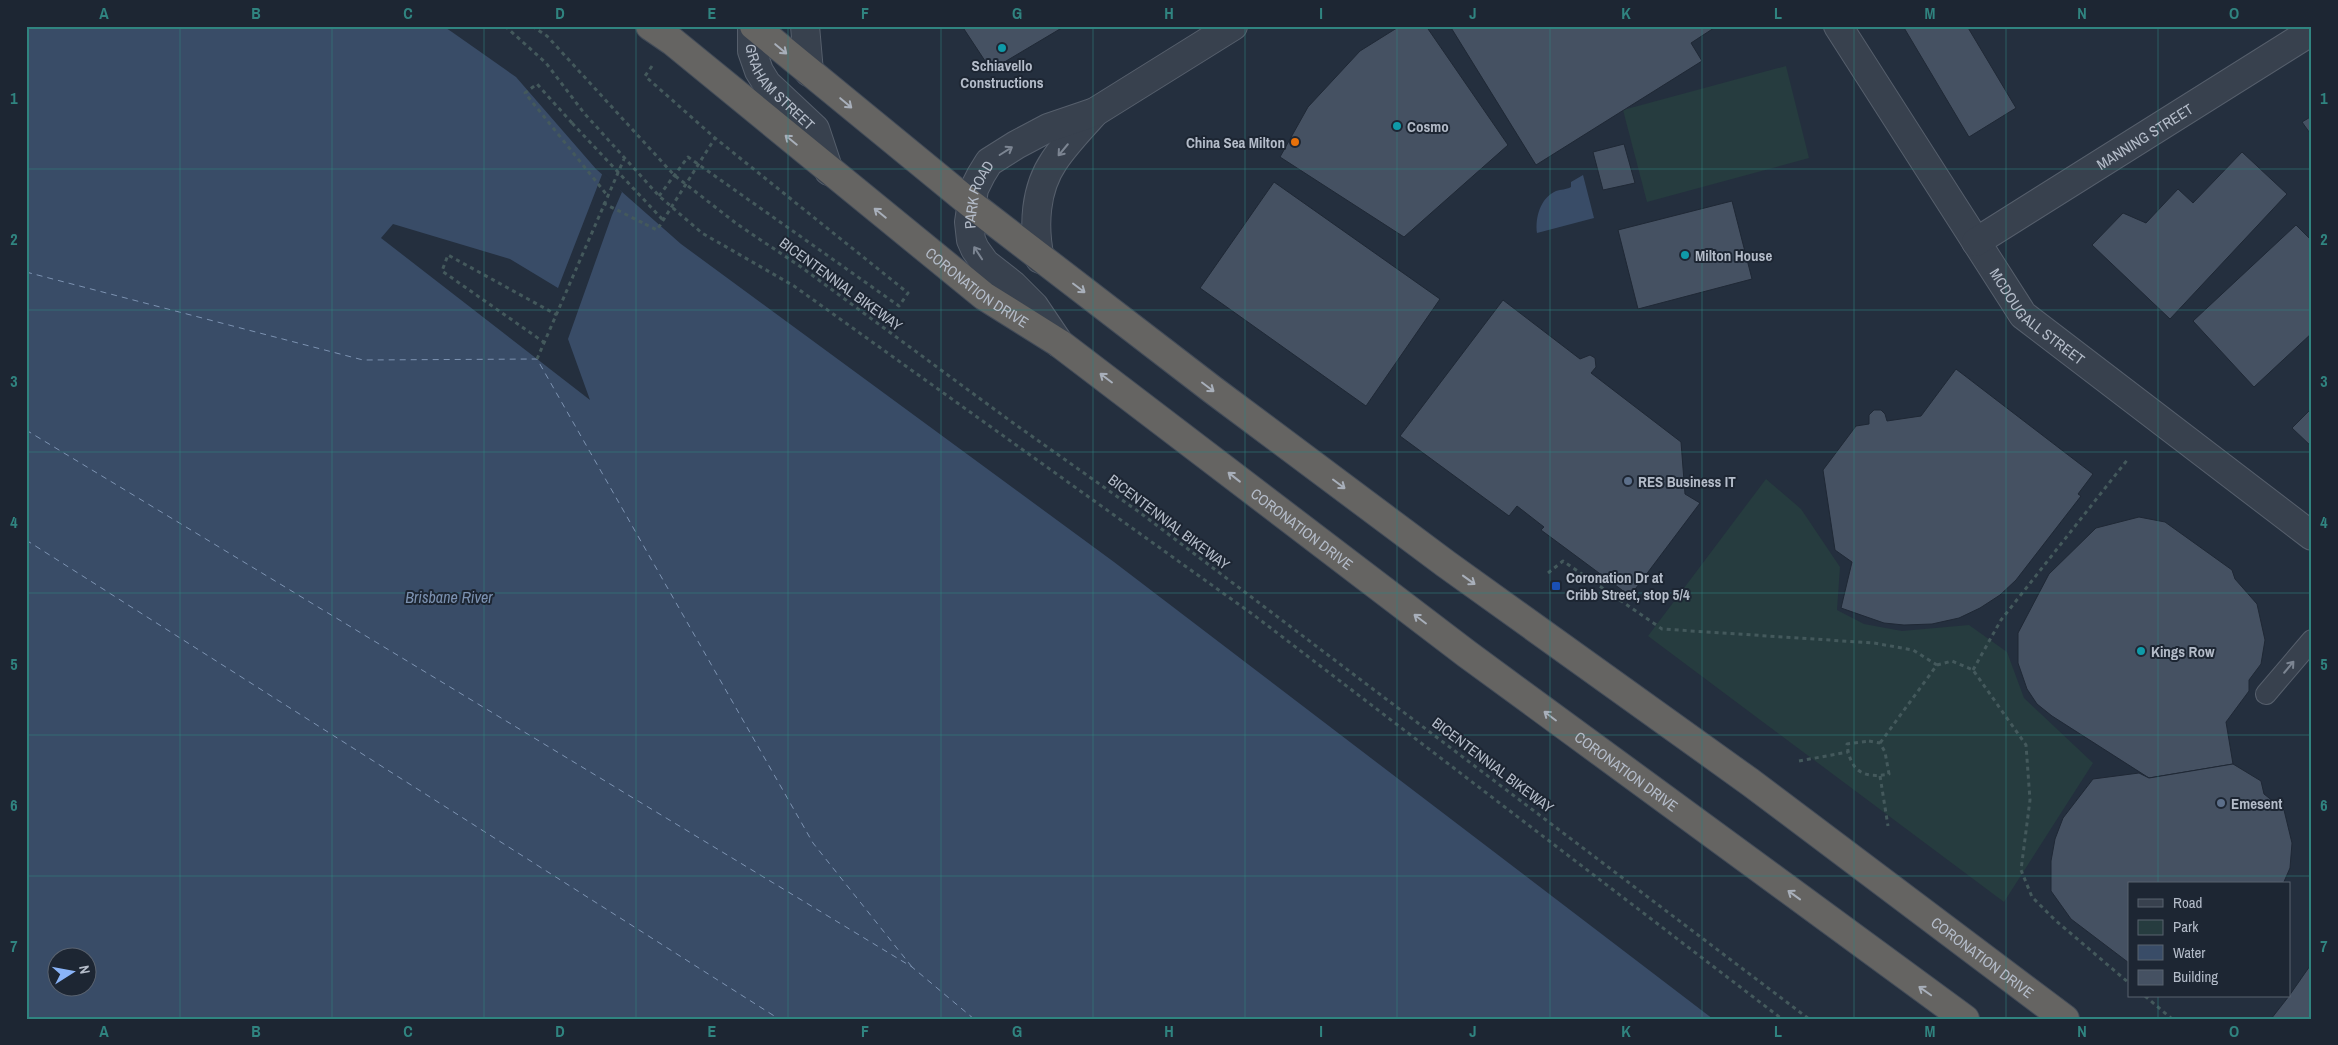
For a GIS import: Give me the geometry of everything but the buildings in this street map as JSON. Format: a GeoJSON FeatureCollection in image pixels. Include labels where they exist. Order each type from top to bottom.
{"type":"FeatureCollection","features":[{"type":"Feature","properties":{"kind":"highway","name":"CORONATION DRIVE"},"geometry":{"type":"LineString","coordinates":[[650,26],[685,52],[984,296],[1059,343],[1466,654],[1965,1019]]}},
{"type":"Feature","properties":{"kind":"highway","name":"CORONATION DRIVE"},"geometry":{"type":"LineString","coordinates":[[753,26],[1040,259],[1422,546],[1758,788],[2065,1019]]}},
{"type":"Feature","properties":{"kind":"street","name":"GRAHAM STREET"},"geometry":{"type":"LineString","coordinates":[[753,26],[752,51],[759,71],[767,84],[815,129],[829,171]]}},
{"type":"Feature","properties":{"kind":"street","name":"GRAHAM STREET"},"geometry":{"type":"LineString","coordinates":[[805,26],[809,72]]}},
{"type":"Feature","properties":{"kind":"street","name":"PARK ROAD"},"geometry":{"type":"LineString","coordinates":[[1059,343],[1034,306],[1013,285],[985,263],[975,249],[971,240],[969,222],[974,189],[989,162],[1048,128],[1095,112],[1233,26]]}},
{"type":"Feature","properties":{"kind":"street","name":"MCDOUGALL STREET"},"geometry":{"type":"LineString","coordinates":[[1838,26],[2023,315],[2312,536]]}},
{"type":"Feature","properties":{"kind":"street","name":"MANNING STREET"},"geometry":{"type":"LineString","coordinates":[[1976,242],[2312,31]]}},
{"type":"Feature","properties":{"kind":"street","name":"PARK ROAD"},"geometry":{"type":"LineString","coordinates":[[1040,259],[1035,226],[1039,195],[1054,161],[1095,112]]}},
{"type":"Feature","properties":{"kind":"lane"},"geometry":{"type":"LineString","coordinates":[[2266,694],[2312,640]]}},
{"type":"Feature","properties":{"kind":"path"},"geometry":{"type":"LineString","coordinates":[[505,26],[546,63],[584,113],[659,196],[702,232],[802,292],[1246,611],[1782,1019]]}},
{"type":"Feature","properties":{"kind":"path","name":"BICENTENNIAL BIKEWAY"},"geometry":{"type":"LineString","coordinates":[[532,26],[547,36],[674,175],[737,224],[801,267],[1008,420],[1139,512],[1809,1019]]}},
{"type":"Feature","properties":{"kind":"path"},"geometry":{"type":"LineString","coordinates":[[655,61],[645,76],[715,138],[908,293],[899,306],[688,158],[659,196]]}},
{"type":"Feature","properties":{"kind":"path"},"geometry":{"type":"LineString","coordinates":[[607,195],[525,94],[537,84],[663,220]]}},
{"type":"Feature","properties":{"kind":"path"},"geometry":{"type":"LineString","coordinates":[[603,203],[657,230],[715,138]]}},
{"type":"Feature","properties":{"kind":"path"},"geometry":{"type":"LineString","coordinates":[[537,359],[603,203],[624,159]]}},
{"type":"Feature","properties":{"kind":"path"},"geometry":{"type":"LineString","coordinates":[[544,343],[603,203]]}},
{"type":"Feature","properties":{"kind":"path"},"geometry":{"type":"LineString","coordinates":[[544,343],[442,271],[448,255],[557,315]]}},
{"type":"Feature","properties":{"kind":"path"},"geometry":{"type":"LineString","coordinates":[[1973,670],[2001,620],[2128,459]]}},
{"type":"Feature","properties":{"kind":"path"},"geometry":{"type":"LineString","coordinates":[[1548,574],[1563,560],[1662,629],[1874,643],[1913,650],[1937,665]]}},
{"type":"Feature","properties":{"kind":"path"},"geometry":{"type":"LineString","coordinates":[[1880,743],[1937,665],[1952,661],[1973,670],[2026,745],[2030,800],[2021,870],[2032,897],[2055,920],[2128,982]]}},
{"type":"Feature","properties":{"kind":"path"},"geometry":{"type":"LineString","coordinates":[[1869,741],[1880,743],[1886,752],[1888,774],[1867,776],[1854,767],[1848,752],[1847,744],[1869,741]]}},
{"type":"Feature","properties":{"kind":"path"},"geometry":{"type":"LineString","coordinates":[[1799,761],[1848,752]]}},
{"type":"Feature","properties":{"kind":"path"},"geometry":{"type":"LineString","coordinates":[[1880,776],[1888,826]]}},
{"type":"Feature","properties":{"kind":"path"},"geometry":{"type":"LineString","coordinates":[[2147,998],[2172,1019]]}},
{"type":"Feature","properties":{"kind":"green space"},"geometry":{"type":"Polygon","coordinates":[[[1786,66],[1809,158],[1647,202],[1623,110],[1786,66]]]}},
{"type":"Feature","properties":{"kind":"green space"},"geometry":{"type":"Polygon","coordinates":[[[1766,479],[1801,509],[1840,567],[1837,610],[1864,624],[1902,631],[1969,625],[2007,652],[2024,698],[2093,763],[2004,902],[1648,636],[1766,479]]]}},
{"type":"Feature","properties":{"kind":"water","name":"Brisbane River"},"geometry":{"type":"Polygon","coordinates":[[[26,26],[443,26],[516,77],[596,169],[681,244],[1114,562],[1713,1019],[26,1019],[26,26]]]}},
{"type":"Feature","properties":{"kind":"water"},"geometry":{"type":"Polygon","coordinates":[[[1583,175],[1594,218],[1537,233],[1538,215],[1542,203],[1556,191],[1571,187],[1571,182],[1583,175]]]}},
{"type":"Feature","properties":{"kind":"pier"},"geometry":{"type":"Polygon","coordinates":[[[603,172],[622,192],[568,339],[590,400],[381,238],[393,224],[510,259],[558,288],[603,172]]]}},
{"type":"Feature","properties":{"kind":"ferry route"},"geometry":{"type":"LineString","coordinates":[[26,272],[363,360],[537,359],[813,843],[912,967]]}},
{"type":"Feature","properties":{"kind":"ferry route"},"geometry":{"type":"LineString","coordinates":[[26,430],[912,967],[974,1019]]}},
{"type":"Feature","properties":{"kind":"ferry route"},"geometry":{"type":"LineString","coordinates":[[26,540],[779,1019]]}},
{"type":"Feature","properties":{"kind":"place","name":"Schiavello Constructions"},"geometry":{"type":"Point","coordinates":[1002,48]}},
{"type":"Feature","properties":{"kind":"place","name":"Cosmo"},"geometry":{"type":"Point","coordinates":[1397,126]}},
{"type":"Feature","properties":{"kind":"place","name":"China Sea Milton"},"geometry":{"type":"Point","coordinates":[1295,142]}},
{"type":"Feature","properties":{"kind":"place","name":"Milton House"},"geometry":{"type":"Point","coordinates":[1685,255]}},
{"type":"Feature","properties":{"kind":"place","name":"RES Business IT"},"geometry":{"type":"Point","coordinates":[1628,481]}},
{"type":"Feature","properties":{"kind":"place","name":"Coronation Dr at Cribb Street, stop 5/4"},"geometry":{"type":"Point","coordinates":[1556,586]}},
{"type":"Feature","properties":{"kind":"place","name":"Kings Row"},"geometry":{"type":"Point","coordinates":[2141,651]}},
{"type":"Feature","properties":{"kind":"place","name":"Emesent"},"geometry":{"type":"Point","coordinates":[2221,803]}}]}
